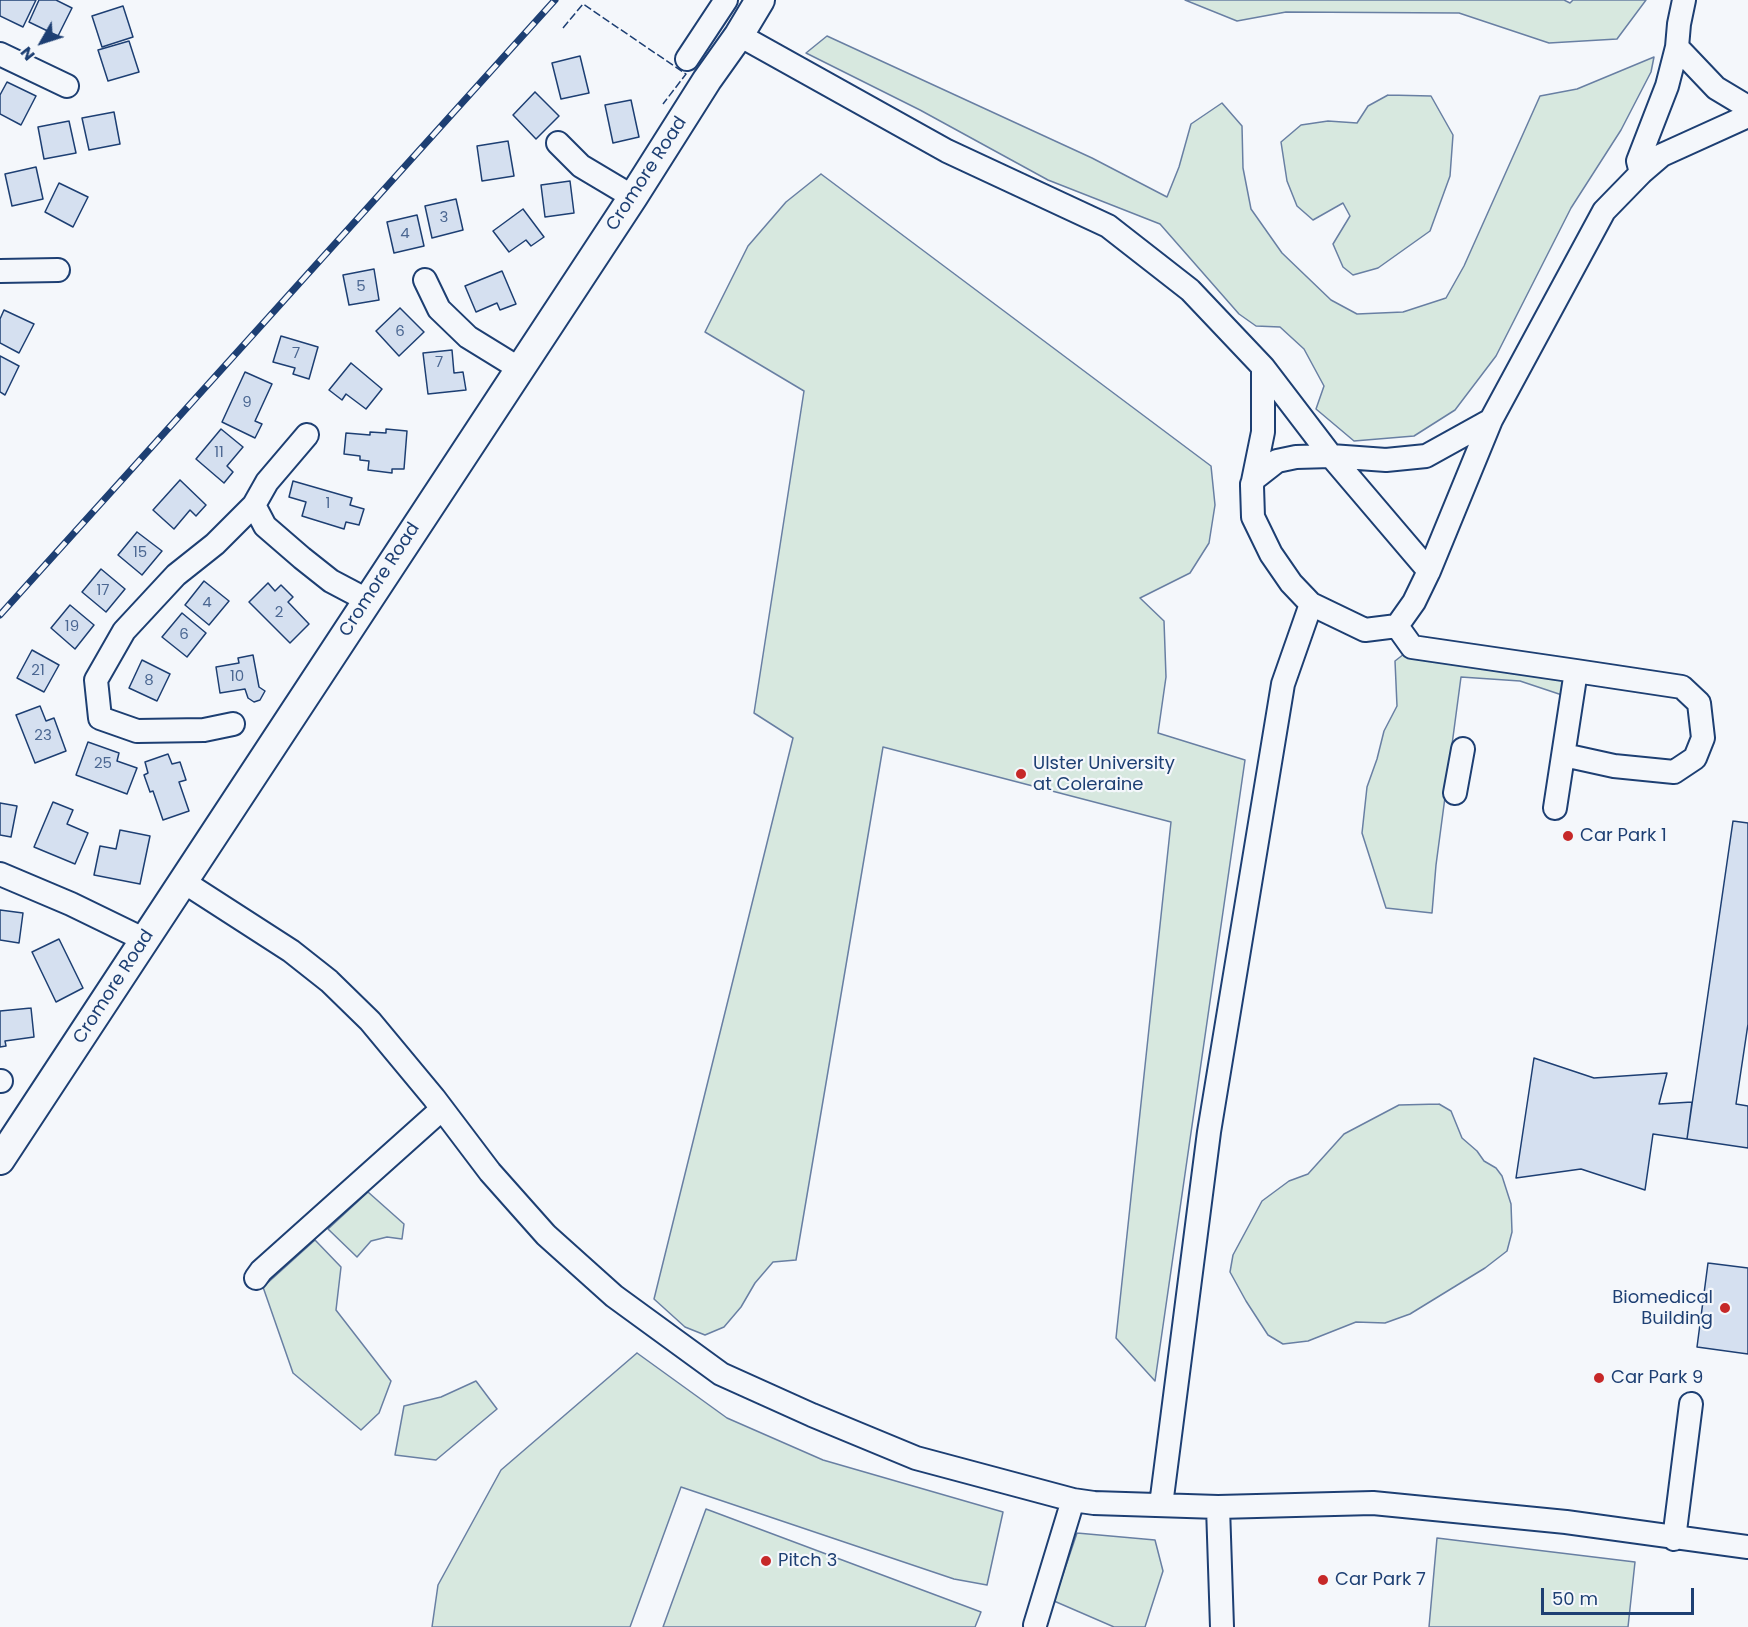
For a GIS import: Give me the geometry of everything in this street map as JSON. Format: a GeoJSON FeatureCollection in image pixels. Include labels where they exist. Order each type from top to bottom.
{"type":"FeatureCollection","features":[{"type":"Feature","properties":{"kind":"main road","name":"Cromore Road"},"geometry":{"type":"LineString","coordinates":[[0,1160],[633,197],[707,80],[740,35],[760,0]]}},
{"type":"Feature","properties":{"kind":"street"},"geometry":{"type":"LineString","coordinates":[[687,59],[726,0]]}},
{"type":"Feature","properties":{"kind":"street"},"geometry":{"type":"LineString","coordinates":[[1641,173],[1638,161],[1668,86],[1684,0]]}},
{"type":"Feature","properties":{"kind":"street"},"geometry":{"type":"LineString","coordinates":[[740,35],[947,151],[1108,226],[1190,290],[1263,367],[1331,456],[1429,571]]}},
{"type":"Feature","properties":{"kind":"street"},"geometry":{"type":"LineString","coordinates":[[1397,627],[1414,602],[1429,571],[1491,420],[1604,211],[1662,155],[1747,116],[1746,106],[1716,88],[1677,47]]}},
{"type":"Feature","properties":{"kind":"street"},"geometry":{"type":"LineString","coordinates":[[0,54],[67,86]]}},
{"type":"Feature","properties":{"kind":"street"},"geometry":{"type":"LineString","coordinates":[[558,143],[581,166],[633,197]]}},
{"type":"Feature","properties":{"kind":"street"},"geometry":{"type":"LineString","coordinates":[[0,271],[58,270]]}},
{"type":"Feature","properties":{"kind":"street"},"geometry":{"type":"LineString","coordinates":[[425,280],[439,309],[468,337],[520,369]]}},
{"type":"Feature","properties":{"kind":"street"},"geometry":{"type":"LineString","coordinates":[[1263,367],[1263,432],[1252,486],[1253,517],[1271,554],[1311,604],[1365,630],[1397,627]]}},
{"type":"Feature","properties":{"kind":"street"},"geometry":{"type":"LineString","coordinates":[[1252,486],[1254,479],[1277,461],[1296,457],[1331,456],[1386,460],[1426,456],[1491,420]]}},
{"type":"Feature","properties":{"kind":"street"},"geometry":{"type":"LineString","coordinates":[[233,724],[204,730],[137,731],[100,718],[96,680],[124,631],[176,575],[215,544],[254,505],[267,482],[307,435]]}},
{"type":"Feature","properties":{"kind":"street"},"geometry":{"type":"LineString","coordinates":[[254,505],[265,526],[302,558],[331,581],[367,600]]}},
{"type":"Feature","properties":{"kind":"street"},"geometry":{"type":"LineString","coordinates":[[1161,1505],[1209,1132],[1283,684],[1311,604]]}},
{"type":"Feature","properties":{"kind":"street"},"geometry":{"type":"LineString","coordinates":[[1397,627],[1412,648],[1682,687],[1699,703],[1703,738],[1695,758],[1674,772],[1614,766],[1564,755]]}},
{"type":"Feature","properties":{"kind":"street"},"geometry":{"type":"LineString","coordinates":[[1556,808],[1576,671]]}},
{"type":"Feature","properties":{"kind":"street"},"geometry":{"type":"LineString","coordinates":[[1455,794],[1463,749]]}},
{"type":"Feature","properties":{"kind":"street"},"geometry":{"type":"LineString","coordinates":[[0,874],[71,904],[145,940]]}},
{"type":"Feature","properties":{"kind":"street"},"geometry":{"type":"LineString","coordinates":[[184,882],[291,951],[329,981],[370,1021],[490,1172],[546,1235],[614,1296],[721,1374],[812,1415],[916,1458],[1073,1500],[1218,1507],[1372,1503],[1566,1522],[1674,1539],[1748,1547]]}},
{"type":"Feature","properties":{"kind":"street"},"geometry":{"type":"LineString","coordinates":[[256,1278],[261,1270],[442,1109]]}},
{"type":"Feature","properties":{"kind":"street"},"geometry":{"type":"LineString","coordinates":[[1674,1539],[1690,1404]]}},
{"type":"Feature","properties":{"kind":"street"},"geometry":{"type":"LineString","coordinates":[[1035,1625],[1073,1500]]}},
{"type":"Feature","properties":{"kind":"street"},"geometry":{"type":"LineString","coordinates":[[1218,1507],[1222,1627]]}},
{"type":"Feature","properties":{"kind":"shaded area"},"geometry":{"type":"Polygon","coordinates":[[[1185,0],[1564,0],[1570,3],[1573,0],[1646,0],[1617,39],[1549,43],[1459,13],[1286,12],[1237,21],[1185,0]]]}},
{"type":"Feature","properties":{"kind":"shaded area"},"geometry":{"type":"Polygon","coordinates":[[[827,36],[1092,158],[1167,197],[1179,167],[1191,124],[1222,103],[1242,126],[1243,168],[1251,209],[1282,253],[1331,300],[1357,314],[1403,312],[1446,298],[1464,266],[1540,96],[1577,89],[1654,57],[1651,72],[1621,130],[1571,208],[1496,356],[1455,410],[1414,436],[1354,441],[1316,409],[1324,386],[1304,349],[1280,327],[1256,326],[1239,314],[1160,224],[1048,180],[920,110],[806,53],[827,36]]]}},
{"type":"Feature","properties":{"kind":"shaded area"},"geometry":{"type":"Polygon","coordinates":[[[1388,95],[1431,96],[1453,135],[1450,176],[1430,231],[1378,268],[1353,275],[1343,267],[1333,244],[1350,216],[1343,203],[1313,220],[1297,206],[1287,181],[1281,142],[1301,125],[1328,121],[1357,123],[1368,106],[1388,95]]]}},
{"type":"Feature","properties":{"kind":"shaded area"},"geometry":{"type":"Polygon","coordinates":[[[821,174],[1211,466],[1215,505],[1209,543],[1190,573],[1140,598],[1164,621],[1166,677],[1158,733],[1245,760],[1155,1381],[1116,1338],[1171,822],[883,747],[796,1260],[773,1262],[724,1327],[705,1335],[685,1327],[654,1299],[793,738],[754,713],[804,391],[705,332],[748,246],[786,202],[821,174]]]}},
{"type":"Feature","properties":{"kind":"shaded area"},"geometry":{"type":"Polygon","coordinates":[[[1404,654],[1579,679],[1577,700],[1520,681],[1461,677],[1436,865],[1432,913],[1386,908],[1362,833],[1367,787],[1384,731],[1397,706],[1395,661],[1404,654]]]}},
{"type":"Feature","properties":{"kind":"shaded area"},"geometry":{"type":"Polygon","coordinates":[[[1439,1104],[1451,1111],[1462,1138],[1502,1176],[1511,1204],[1512,1232],[1507,1251],[1485,1268],[1410,1314],[1385,1323],[1356,1322],[1308,1341],[1283,1344],[1268,1335],[1230,1272],[1233,1255],[1262,1201],[1289,1181],[1308,1174],[1344,1134],[1399,1105],[1439,1104]]]}},
{"type":"Feature","properties":{"kind":"shaded area"},"geometry":{"type":"Polygon","coordinates":[[[368,1192],[404,1224],[402,1239],[387,1237],[371,1241],[357,1257],[328,1229],[368,1192]]]}},
{"type":"Feature","properties":{"kind":"shaded area"},"geometry":{"type":"Polygon","coordinates":[[[315,1240],[341,1267],[336,1310],[391,1381],[379,1413],[361,1430],[293,1373],[263,1287],[315,1240]]]}},
{"type":"Feature","properties":{"kind":"shaded area"},"geometry":{"type":"Polygon","coordinates":[[[637,1353],[727,1418],[823,1460],[1003,1512],[987,1585],[954,1579],[681,1487],[630,1627],[432,1627],[438,1585],[501,1470],[637,1353]]]}},
{"type":"Feature","properties":{"kind":"shaded area"},"geometry":{"type":"Polygon","coordinates":[[[476,1381],[497,1409],[436,1460],[395,1455],[404,1406],[441,1397],[476,1381]]]}},
{"type":"Feature","properties":{"kind":"shaded area","name":"Pitch 3"},"geometry":{"type":"Polygon","coordinates":[[[706,1509],[981,1612],[975,1627],[663,1627],[706,1509]]]}},
{"type":"Feature","properties":{"kind":"shaded area"},"geometry":{"type":"Polygon","coordinates":[[[1077,1533],[1155,1540],[1163,1571],[1145,1627],[1114,1627],[1054,1601],[1077,1533]]]}},
{"type":"Feature","properties":{"kind":"shaded area"},"geometry":{"type":"Polygon","coordinates":[[[1437,1538],[1635,1562],[1628,1627],[1429,1627],[1437,1538]]]}},
{"type":"Feature","properties":{"kind":"building"},"geometry":{"type":"Polygon","coordinates":[[[0,0],[36,0],[23,27],[0,16],[0,0]]]}},
{"type":"Feature","properties":{"kind":"building"},"geometry":{"type":"Polygon","coordinates":[[[39,0],[56,0],[72,8],[58,36],[29,22],[39,0]]]}},
{"type":"Feature","properties":{"kind":"building"},"geometry":{"type":"Polygon","coordinates":[[[123,6],[133,37],[102,47],[92,16],[123,6]]]}},
{"type":"Feature","properties":{"kind":"building"},"geometry":{"type":"Polygon","coordinates":[[[129,41],[139,72],[108,81],[98,50],[129,41]]]}},
{"type":"Feature","properties":{"kind":"building"},"geometry":{"type":"Polygon","coordinates":[[[580,56],[589,93],[561,99],[552,63],[580,56]]]}},
{"type":"Feature","properties":{"kind":"building"},"geometry":{"type":"Polygon","coordinates":[[[7,82],[36,96],[21,125],[0,114],[0,95],[7,82]]]}},
{"type":"Feature","properties":{"kind":"building"},"geometry":{"type":"Polygon","coordinates":[[[535,92],[559,116],[536,139],[513,115],[535,92]]]}},
{"type":"Feature","properties":{"kind":"building"},"geometry":{"type":"Polygon","coordinates":[[[631,100],[639,137],[613,143],[605,105],[631,100]]]}},
{"type":"Feature","properties":{"kind":"building"},"geometry":{"type":"Polygon","coordinates":[[[114,112],[120,144],[89,150],[82,118],[114,112]]]}},
{"type":"Feature","properties":{"kind":"building"},"geometry":{"type":"Polygon","coordinates":[[[69,121],[76,153],[44,159],[38,127],[69,121]]]}},
{"type":"Feature","properties":{"kind":"building"},"geometry":{"type":"Polygon","coordinates":[[[508,141],[514,176],[482,181],[477,146],[508,141]]]}},
{"type":"Feature","properties":{"kind":"building"},"geometry":{"type":"Polygon","coordinates":[[[36,167],[43,199],[12,206],[5,174],[36,167]]]}},
{"type":"Feature","properties":{"kind":"building"},"geometry":{"type":"Polygon","coordinates":[[[570,181],[574,213],[545,217],[541,185],[570,181]]]}},
{"type":"Feature","properties":{"kind":"building"},"geometry":{"type":"Polygon","coordinates":[[[59,183],[88,197],[73,227],[45,212],[59,183]]]}},
{"type":"Feature","properties":{"kind":"building"},"geometry":{"type":"Polygon","coordinates":[[[456,199],[463,230],[432,238],[425,206],[456,199]]]}},
{"type":"Feature","properties":{"kind":"building"},"geometry":{"type":"Polygon","coordinates":[[[523,209],[544,237],[531,246],[526,240],[509,252],[493,231],[523,209]]]}},
{"type":"Feature","properties":{"kind":"building"},"geometry":{"type":"Polygon","coordinates":[[[417,215],[424,246],[394,253],[387,222],[417,215]]]}},
{"type":"Feature","properties":{"kind":"building"},"geometry":{"type":"Polygon","coordinates":[[[374,269],[379,300],[349,305],[343,275],[374,269]]]}},
{"type":"Feature","properties":{"kind":"building"},"geometry":{"type":"Polygon","coordinates":[[[502,271],[516,304],[500,310],[497,303],[476,312],[465,286],[502,271]]]}},
{"type":"Feature","properties":{"kind":"building"},"geometry":{"type":"Polygon","coordinates":[[[400,308],[424,332],[399,356],[376,331],[400,308]]]}},
{"type":"Feature","properties":{"kind":"building"},"geometry":{"type":"Polygon","coordinates":[[[4,310],[34,324],[19,353],[0,343],[0,319],[4,310]]]}},
{"type":"Feature","properties":{"kind":"building"},"geometry":{"type":"Polygon","coordinates":[[[281,336],[318,347],[309,379],[293,374],[295,368],[273,362],[281,336]]]}},
{"type":"Feature","properties":{"kind":"building"},"geometry":{"type":"Polygon","coordinates":[[[452,350],[454,373],[463,372],[466,390],[428,394],[423,353],[452,350]]]}},
{"type":"Feature","properties":{"kind":"building"},"geometry":{"type":"Polygon","coordinates":[[[0,356],[19,366],[5,395],[0,392],[0,356]]]}},
{"type":"Feature","properties":{"kind":"building"},"geometry":{"type":"Polygon","coordinates":[[[351,363],[382,389],[366,409],[346,394],[342,400],[329,390],[351,363]]]}},
{"type":"Feature","properties":{"kind":"building"},"geometry":{"type":"Polygon","coordinates":[[[245,372],[272,384],[255,421],[262,424],[255,438],[222,422],[245,372]]]}},
{"type":"Feature","properties":{"kind":"building"},"geometry":{"type":"Polygon","coordinates":[[[221,429],[243,447],[227,466],[233,472],[224,483],[196,459],[221,429]]]}},
{"type":"Feature","properties":{"kind":"building"},"geometry":{"type":"Polygon","coordinates":[[[386,429],[407,431],[404,469],[392,469],[392,473],[368,470],[369,461],[360,460],[360,456],[344,454],[346,433],[370,435],[370,432],[386,433],[386,429]]]}},
{"type":"Feature","properties":{"kind":"building"},"geometry":{"type":"Polygon","coordinates":[[[180,480],[206,505],[196,516],[190,510],[174,529],[153,510],[180,480]]]}},
{"type":"Feature","properties":{"kind":"building"},"geometry":{"type":"Polygon","coordinates":[[[293,481],[352,498],[350,505],[364,509],[359,525],[346,522],[344,529],[302,516],[306,502],[289,497],[293,481]]]}},
{"type":"Feature","properties":{"kind":"building"},"geometry":{"type":"Polygon","coordinates":[[[137,532],[162,551],[142,575],[118,555],[137,532]]]}},
{"type":"Feature","properties":{"kind":"building"},"geometry":{"type":"Polygon","coordinates":[[[101,569],[125,589],[106,612],[82,592],[101,569]]]}},
{"type":"Feature","properties":{"kind":"building"},"geometry":{"type":"Polygon","coordinates":[[[204,581],[229,601],[209,625],[185,605],[204,581]]]}},
{"type":"Feature","properties":{"kind":"building"},"geometry":{"type":"Polygon","coordinates":[[[268,583],[275,591],[281,585],[293,597],[288,602],[309,624],[290,643],[249,602],[268,583]]]}},
{"type":"Feature","properties":{"kind":"building"},"geometry":{"type":"Polygon","coordinates":[[[70,605],[94,625],[75,649],[51,628],[70,605]]]}},
{"type":"Feature","properties":{"kind":"building"},"geometry":{"type":"Polygon","coordinates":[[[182,613],[206,633],[187,657],[162,637],[182,613]]]}},
{"type":"Feature","properties":{"kind":"building"},"geometry":{"type":"Polygon","coordinates":[[[32,650],[59,665],[44,692],[17,678],[32,650]]]}},
{"type":"Feature","properties":{"kind":"building"},"geometry":{"type":"Polygon","coordinates":[[[253,655],[259,687],[265,691],[260,700],[254,702],[248,698],[245,689],[220,693],[216,667],[239,663],[238,658],[253,655]]]}},
{"type":"Feature","properties":{"kind":"building"},"geometry":{"type":"Polygon","coordinates":[[[142,660],[170,674],[157,701],[129,688],[142,660]]]}},
{"type":"Feature","properties":{"kind":"building"},"geometry":{"type":"Polygon","coordinates":[[[40,706],[46,721],[54,718],[66,751],[35,763],[16,715],[40,706]]]}},
{"type":"Feature","properties":{"kind":"building"},"geometry":{"type":"Polygon","coordinates":[[[88,742],[119,753],[117,761],[137,768],[127,794],[76,775],[88,742]]]}},
{"type":"Feature","properties":{"kind":"building"},"geometry":{"type":"Polygon","coordinates":[[[168,754],[172,764],[180,762],[186,780],[179,782],[189,811],[163,820],[153,791],[150,792],[144,775],[148,773],[145,762],[168,754]]]}},
{"type":"Feature","properties":{"kind":"building"},"geometry":{"type":"Polygon","coordinates":[[[53,802],[73,810],[67,824],[88,833],[75,864],[34,847],[53,802]]]}},
{"type":"Feature","properties":{"kind":"building"},"geometry":{"type":"Polygon","coordinates":[[[0,803],[17,806],[11,837],[0,835],[0,803]]]}},
{"type":"Feature","properties":{"kind":"building"},"geometry":{"type":"Polygon","coordinates":[[[1733,821],[1748,823],[1748,1024],[1736,1104],[1748,1106],[1748,1148],[1687,1139],[1733,821]]]}},
{"type":"Feature","properties":{"kind":"building"},"geometry":{"type":"Polygon","coordinates":[[[120,830],[150,836],[140,884],[94,875],[100,846],[116,849],[120,830]]]}},
{"type":"Feature","properties":{"kind":"building"},"geometry":{"type":"Polygon","coordinates":[[[0,910],[23,913],[19,943],[0,940],[0,910]]]}},
{"type":"Feature","properties":{"kind":"building"},"geometry":{"type":"Polygon","coordinates":[[[59,939],[83,988],[56,1002],[32,952],[59,939]]]}},
{"type":"Feature","properties":{"kind":"building"},"geometry":{"type":"Polygon","coordinates":[[[31,1008],[34,1037],[5,1041],[6,1046],[0,1047],[0,1011],[31,1008]]]}},
{"type":"Feature","properties":{"kind":"building"},"geometry":{"type":"Polygon","coordinates":[[[1534,1058],[1594,1078],[1667,1073],[1659,1104],[1692,1102],[1687,1139],[1653,1134],[1645,1190],[1581,1169],[1516,1178],[1534,1058]]]}},
{"type":"Feature","properties":{"kind":"building","name":"Biomedical Building"},"geometry":{"type":"Polygon","coordinates":[[[1708,1263],[1748,1268],[1748,1354],[1697,1347],[1708,1263]]]}},
{"type":"Feature","properties":{"kind":"railway"},"geometry":{"type":"LineString","coordinates":[[0,615],[555,0]]}},
{"type":"Feature","properties":{"kind":"fence"},"geometry":{"type":"LineString","coordinates":[[563,28],[583,4],[686,74],[663,104]]}},
{"type":"Feature","properties":{"kind":"place","name":"Ulster University at Coleraine"},"geometry":{"type":"Point","coordinates":[1021,774]}},
{"type":"Feature","properties":{"kind":"place","name":"Car Park 1"},"geometry":{"type":"Point","coordinates":[1568,836]}},
{"type":"Feature","properties":{"kind":"place","name":"Biomedical Building"},"geometry":{"type":"Point","coordinates":[1725,1308]}},
{"type":"Feature","properties":{"kind":"place","name":"Car Park 9"},"geometry":{"type":"Point","coordinates":[1599,1378]}},
{"type":"Feature","properties":{"kind":"place","name":"Pitch 3"},"geometry":{"type":"Point","coordinates":[766,1561]}},
{"type":"Feature","properties":{"kind":"place","name":"Car Park 7"},"geometry":{"type":"Point","coordinates":[1323,1580]}}]}
